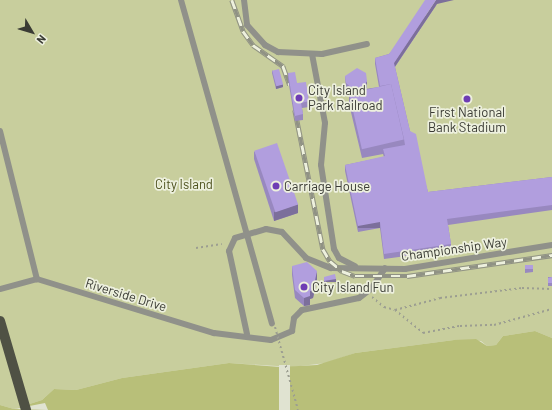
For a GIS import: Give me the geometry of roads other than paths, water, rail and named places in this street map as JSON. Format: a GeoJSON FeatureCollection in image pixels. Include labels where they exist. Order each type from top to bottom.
{"type":"FeatureCollection","features":[{"type":"Feature","properties":{"kind":"main road"},"geometry":{"type":"LineString","coordinates":[[0,321],[26,410]]}},
{"type":"Feature","properties":{"kind":"lane"},"geometry":{"type":"LineString","coordinates":[[181,0],[274,325]]}},
{"type":"Feature","properties":{"kind":"lane"},"geometry":{"type":"LineString","coordinates":[[244,0],[247,25],[265,45],[278,52],[312,54],[367,44]]}},
{"type":"Feature","properties":{"kind":"lane"},"geometry":{"type":"LineString","coordinates":[[312,54],[325,123],[321,165],[334,249],[339,258],[358,268]]}},
{"type":"Feature","properties":{"kind":"lane"},"geometry":{"type":"LineString","coordinates":[[0,131],[37,278],[0,289]]}},
{"type":"Feature","properties":{"kind":"lane","name":"Championship Way"},"geometry":{"type":"LineString","coordinates":[[247,334],[233,281],[229,251],[232,243],[247,235],[274,229],[292,239],[306,258],[317,265],[358,268],[405,269],[552,245]]}},
{"type":"Feature","properties":{"kind":"lane","name":"Riverside Drive"},"geometry":{"type":"LineString","coordinates":[[37,278],[214,333],[247,334],[271,340],[286,336],[292,331],[294,318],[302,310],[359,298],[367,292],[385,268]]}},
{"type":"Feature","properties":{"kind":"railway"},"geometry":{"type":"LineString","coordinates":[[232,0],[243,31],[253,45],[283,66],[290,85]]}},
{"type":"Feature","properties":{"kind":"railway"},"geometry":{"type":"LineString","coordinates":[[295,110],[323,249],[330,261],[342,271],[355,276],[407,276],[552,255]]}},
{"type":"Feature","properties":{"kind":"place","name":"City Island Park Railroad"},"geometry":{"type":"Point","coordinates":[299,98]}},
{"type":"Feature","properties":{"kind":"place","name":"First National Bank Stadium"},"geometry":{"type":"Point","coordinates":[467,99]}},
{"type":"Feature","properties":{"kind":"place","name":"Carriage House"},"geometry":{"type":"Point","coordinates":[276,186]}},
{"type":"Feature","properties":{"kind":"place","name":"City Island Fun"},"geometry":{"type":"Point","coordinates":[304,287]}},
{"type":"Feature","properties":{"kind":"park label","name":"City Island"},"geometry":{"type":"Point","coordinates":[184,184]}}]}
